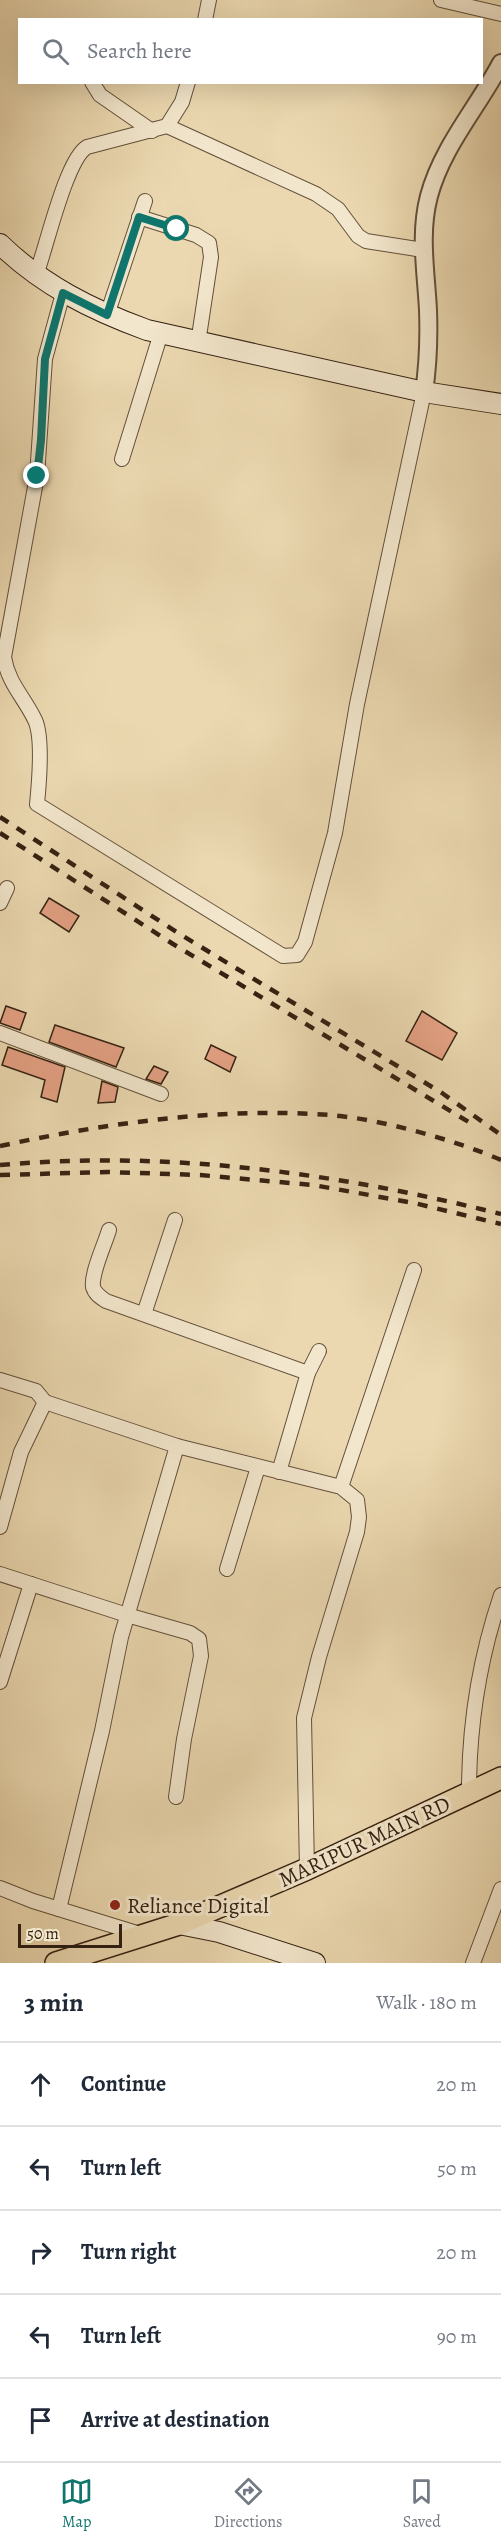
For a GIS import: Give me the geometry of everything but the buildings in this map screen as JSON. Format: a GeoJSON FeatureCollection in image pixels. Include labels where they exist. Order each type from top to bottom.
{"type":"FeatureCollection","features":[{"type":"Feature","properties":{"kind":"main road"},"geometry":{"type":"LineString","coordinates":[[0,244],[36,275],[63,293],[107,315],[161,333],[424,392],[501,404]]}},
{"type":"Feature","properties":{"kind":"main road","name":"MARIPUR MAIN RD"},"geometry":{"type":"LineString","coordinates":[[56,1963],[180,1924],[308,1869],[501,1778]]}},
{"type":"Feature","properties":{"kind":"main road"},"geometry":{"type":"LineString","coordinates":[[180,1924],[219,1932],[315,1963]]}},
{"type":"Feature","properties":{"kind":"street"},"geometry":{"type":"LineString","coordinates":[[441,0],[501,15]]}},
{"type":"Feature","properties":{"kind":"street"},"geometry":{"type":"LineString","coordinates":[[204,1],[205,18]]}},
{"type":"Feature","properties":{"kind":"street"},"geometry":{"type":"LineString","coordinates":[[63,293],[45,359],[37,476],[4,657],[10,682],[36,722],[39,774],[37,804],[283,956],[291,957],[302,950],[335,832],[357,704],[428,370],[428,309],[423,250],[424,218],[437,171],[501,63]]}},
{"type":"Feature","properties":{"kind":"street"},"geometry":{"type":"LineString","coordinates":[[94,84],[105,99],[152,131]]}},
{"type":"Feature","properties":{"kind":"street"},"geometry":{"type":"LineString","coordinates":[[36,275],[62,194],[78,154],[87,147],[167,126],[182,102],[187,84]]}},
{"type":"Feature","properties":{"kind":"street"},"geometry":{"type":"LineString","coordinates":[[167,126],[323,198],[338,209],[358,236],[366,242],[423,250]]}},
{"type":"Feature","properties":{"kind":"street"},"geometry":{"type":"LineString","coordinates":[[107,315],[145,201]]}},
{"type":"Feature","properties":{"kind":"street"},"geometry":{"type":"LineString","coordinates":[[139,217],[196,235],[209,243],[211,256],[198,343]]}},
{"type":"Feature","properties":{"kind":"street"},"geometry":{"type":"LineString","coordinates":[[122,459],[161,333]]}},
{"type":"Feature","properties":{"kind":"street"},"geometry":{"type":"LineString","coordinates":[[0,903],[7,888]]}},
{"type":"Feature","properties":{"kind":"street"},"geometry":{"type":"LineString","coordinates":[[0,1033],[161,1094]]}},
{"type":"Feature","properties":{"kind":"street"},"geometry":{"type":"LineString","coordinates":[[144,1314],[175,1220]]}},
{"type":"Feature","properties":{"kind":"street"},"geometry":{"type":"LineString","coordinates":[[109,1230],[94,1276],[93,1287],[97,1295],[106,1301],[308,1373]]}},
{"type":"Feature","properties":{"kind":"street"},"geometry":{"type":"LineString","coordinates":[[341,1487],[414,1270]]}},
{"type":"Feature","properties":{"kind":"street"},"geometry":{"type":"LineString","coordinates":[[279,1472],[308,1373],[319,1351]]}},
{"type":"Feature","properties":{"kind":"street"},"geometry":{"type":"LineString","coordinates":[[0,1380],[36,1390],[45,1402],[177,1446],[341,1487],[357,1500],[359,1517],[304,1718],[308,1869]]}},
{"type":"Feature","properties":{"kind":"street"},"geometry":{"type":"LineString","coordinates":[[0,1527],[21,1452],[45,1402]]}},
{"type":"Feature","properties":{"kind":"street"},"geometry":{"type":"LineString","coordinates":[[59,1909],[127,1615],[177,1446]]}},
{"type":"Feature","properties":{"kind":"street"},"geometry":{"type":"LineString","coordinates":[[227,1569],[258,1467]]}},
{"type":"Feature","properties":{"kind":"street"},"geometry":{"type":"LineString","coordinates":[[0,1574],[190,1633],[199,1640],[201,1646],[176,1797]]}},
{"type":"Feature","properties":{"kind":"street"},"geometry":{"type":"LineString","coordinates":[[0,1682],[31,1584]]}},
{"type":"Feature","properties":{"kind":"street"},"geometry":{"type":"LineString","coordinates":[[469,1792],[469,1755],[477,1686],[483,1652],[501,1595]]}},
{"type":"Feature","properties":{"kind":"street"},"geometry":{"type":"LineString","coordinates":[[0,1887],[59,1909],[147,1936]]}},
{"type":"Feature","properties":{"kind":"street"},"geometry":{"type":"LineString","coordinates":[[473,1963],[501,1889]]}},
{"type":"Feature","properties":{"kind":"railway"},"geometry":{"type":"LineString","coordinates":[[0,817],[178,933],[442,1093],[501,1135]]}},
{"type":"Feature","properties":{"kind":"railway"},"geometry":{"type":"LineString","coordinates":[[0,833],[173,944],[472,1124]]}},
{"type":"Feature","properties":{"kind":"railway"},"geometry":{"type":"LineString","coordinates":[[0,1146],[81,1130],[164,1119],[205,1115],[289,1113],[350,1117],[394,1126],[440,1138],[501,1160]]}},
{"type":"Feature","properties":{"kind":"railway"},"geometry":{"type":"LineString","coordinates":[[0,1165],[63,1161],[126,1161],[252,1168],[378,1187],[501,1214]]}},
{"type":"Feature","properties":{"kind":"railway"},"geometry":{"type":"LineString","coordinates":[[0,1175],[108,1172],[200,1175],[313,1185],[414,1203],[501,1224]]}},
{"type":"Feature","properties":{"kind":"place","name":"Reliance Digital"},"geometry":{"type":"Point","coordinates":[115,1905]}},
{"type":"Feature","properties":{"kind":"route"},"geometry":{"type":"LineString","coordinates":[[37,476],[45,359],[63,293],[107,315],[139,217],[177,229]]}}]}
